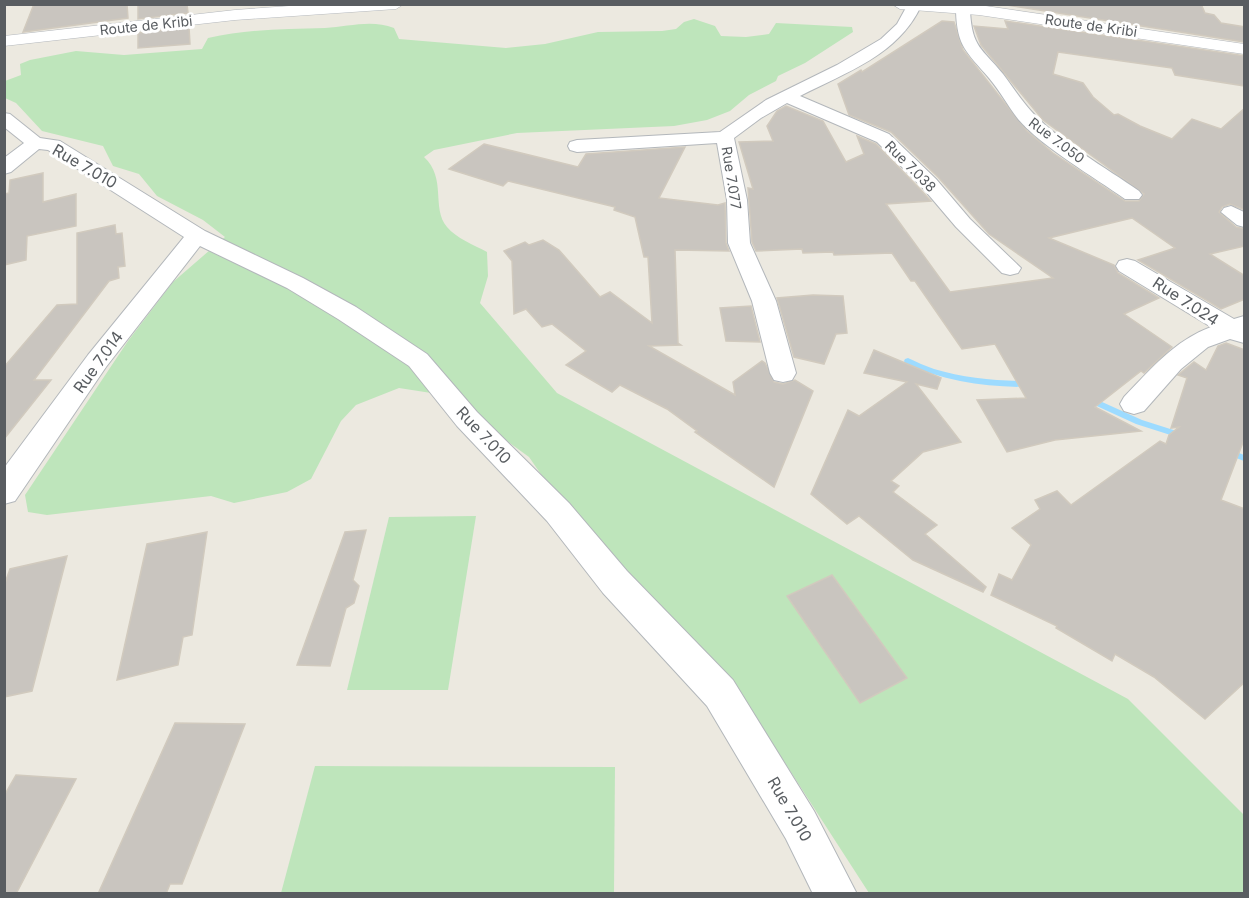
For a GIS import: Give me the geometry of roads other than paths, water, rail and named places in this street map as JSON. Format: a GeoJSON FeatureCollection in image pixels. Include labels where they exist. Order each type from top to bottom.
{"type":"FeatureCollection","features":[{"type":"Feature","properties":{"kind":"main road","name":"Route de Kribi"},"geometry":{"type":"LineString","coordinates":[[4,41],[308,7],[396,4]]}},
{"type":"Feature","properties":{"kind":"main road"},"geometry":{"type":"LineString","coordinates":[[945,4],[971,11]]}},
{"type":"Feature","properties":{"kind":"main road","name":"Route de Kribi"},"geometry":{"type":"LineString","coordinates":[[907,5],[971,11],[1245,47]]}},
{"type":"Feature","properties":{"kind":"street","name":"Rue 7.077"},"geometry":{"type":"LineString","coordinates":[[783,373],[764,301],[739,243],[737,200],[725,137],[735,127],[760,111],[882,46],[900,30],[907,5]]}},
{"type":"Feature","properties":{"kind":"street","name":"Rue 7.050"},"geometry":{"type":"LineString","coordinates":[[971,11],[964,33],[975,54],[995,75],[1025,116],[1042,132],[1132,195]]}},
{"type":"Feature","properties":{"kind":"street","name":"Rue 7.038"},"geometry":{"type":"LineString","coordinates":[[789,97],[883,138],[929,183],[963,223],[1010,268]]}},
{"type":"Feature","properties":{"kind":"street","name":"Rue 7.010"},"geometry":{"type":"LineString","coordinates":[[4,118],[35,143],[53,145],[197,236],[295,284],[346,313],[418,360],[467,419],[558,512],[615,582],[720,693],[800,825],[836,894]]}},
{"type":"Feature","properties":{"kind":"street"},"geometry":{"type":"LineString","coordinates":[[577,147],[725,137]]}},
{"type":"Feature","properties":{"kind":"street"},"geometry":{"type":"LineString","coordinates":[[4,168],[35,143]]}},
{"type":"Feature","properties":{"kind":"street","name":"Rue 7.014"},"geometry":{"type":"LineString","coordinates":[[4,492],[97,361],[197,236]]}},
{"type":"Feature","properties":{"kind":"street","name":"Rue 7.024"},"geometry":{"type":"LineString","coordinates":[[1127,267],[1140,272],[1240,330]]}},
{"type":"Feature","properties":{"kind":"street"},"geometry":{"type":"LineString","coordinates":[[1134,404],[1172,363],[1199,341],[1240,330]]}},
{"type":"Feature","properties":{"kind":"waterway"},"geometry":{"type":"LineString","coordinates":[[908,361],[950,376],[999,383],[1027,384]]}},
{"type":"Feature","properties":{"kind":"waterway"},"geometry":{"type":"LineString","coordinates":[[1091,400],[1139,422],[1183,436]]}},
{"type":"Feature","properties":{"kind":"waterway"},"geometry":{"type":"LineString","coordinates":[[1229,452],[1244,458]]}}]}
